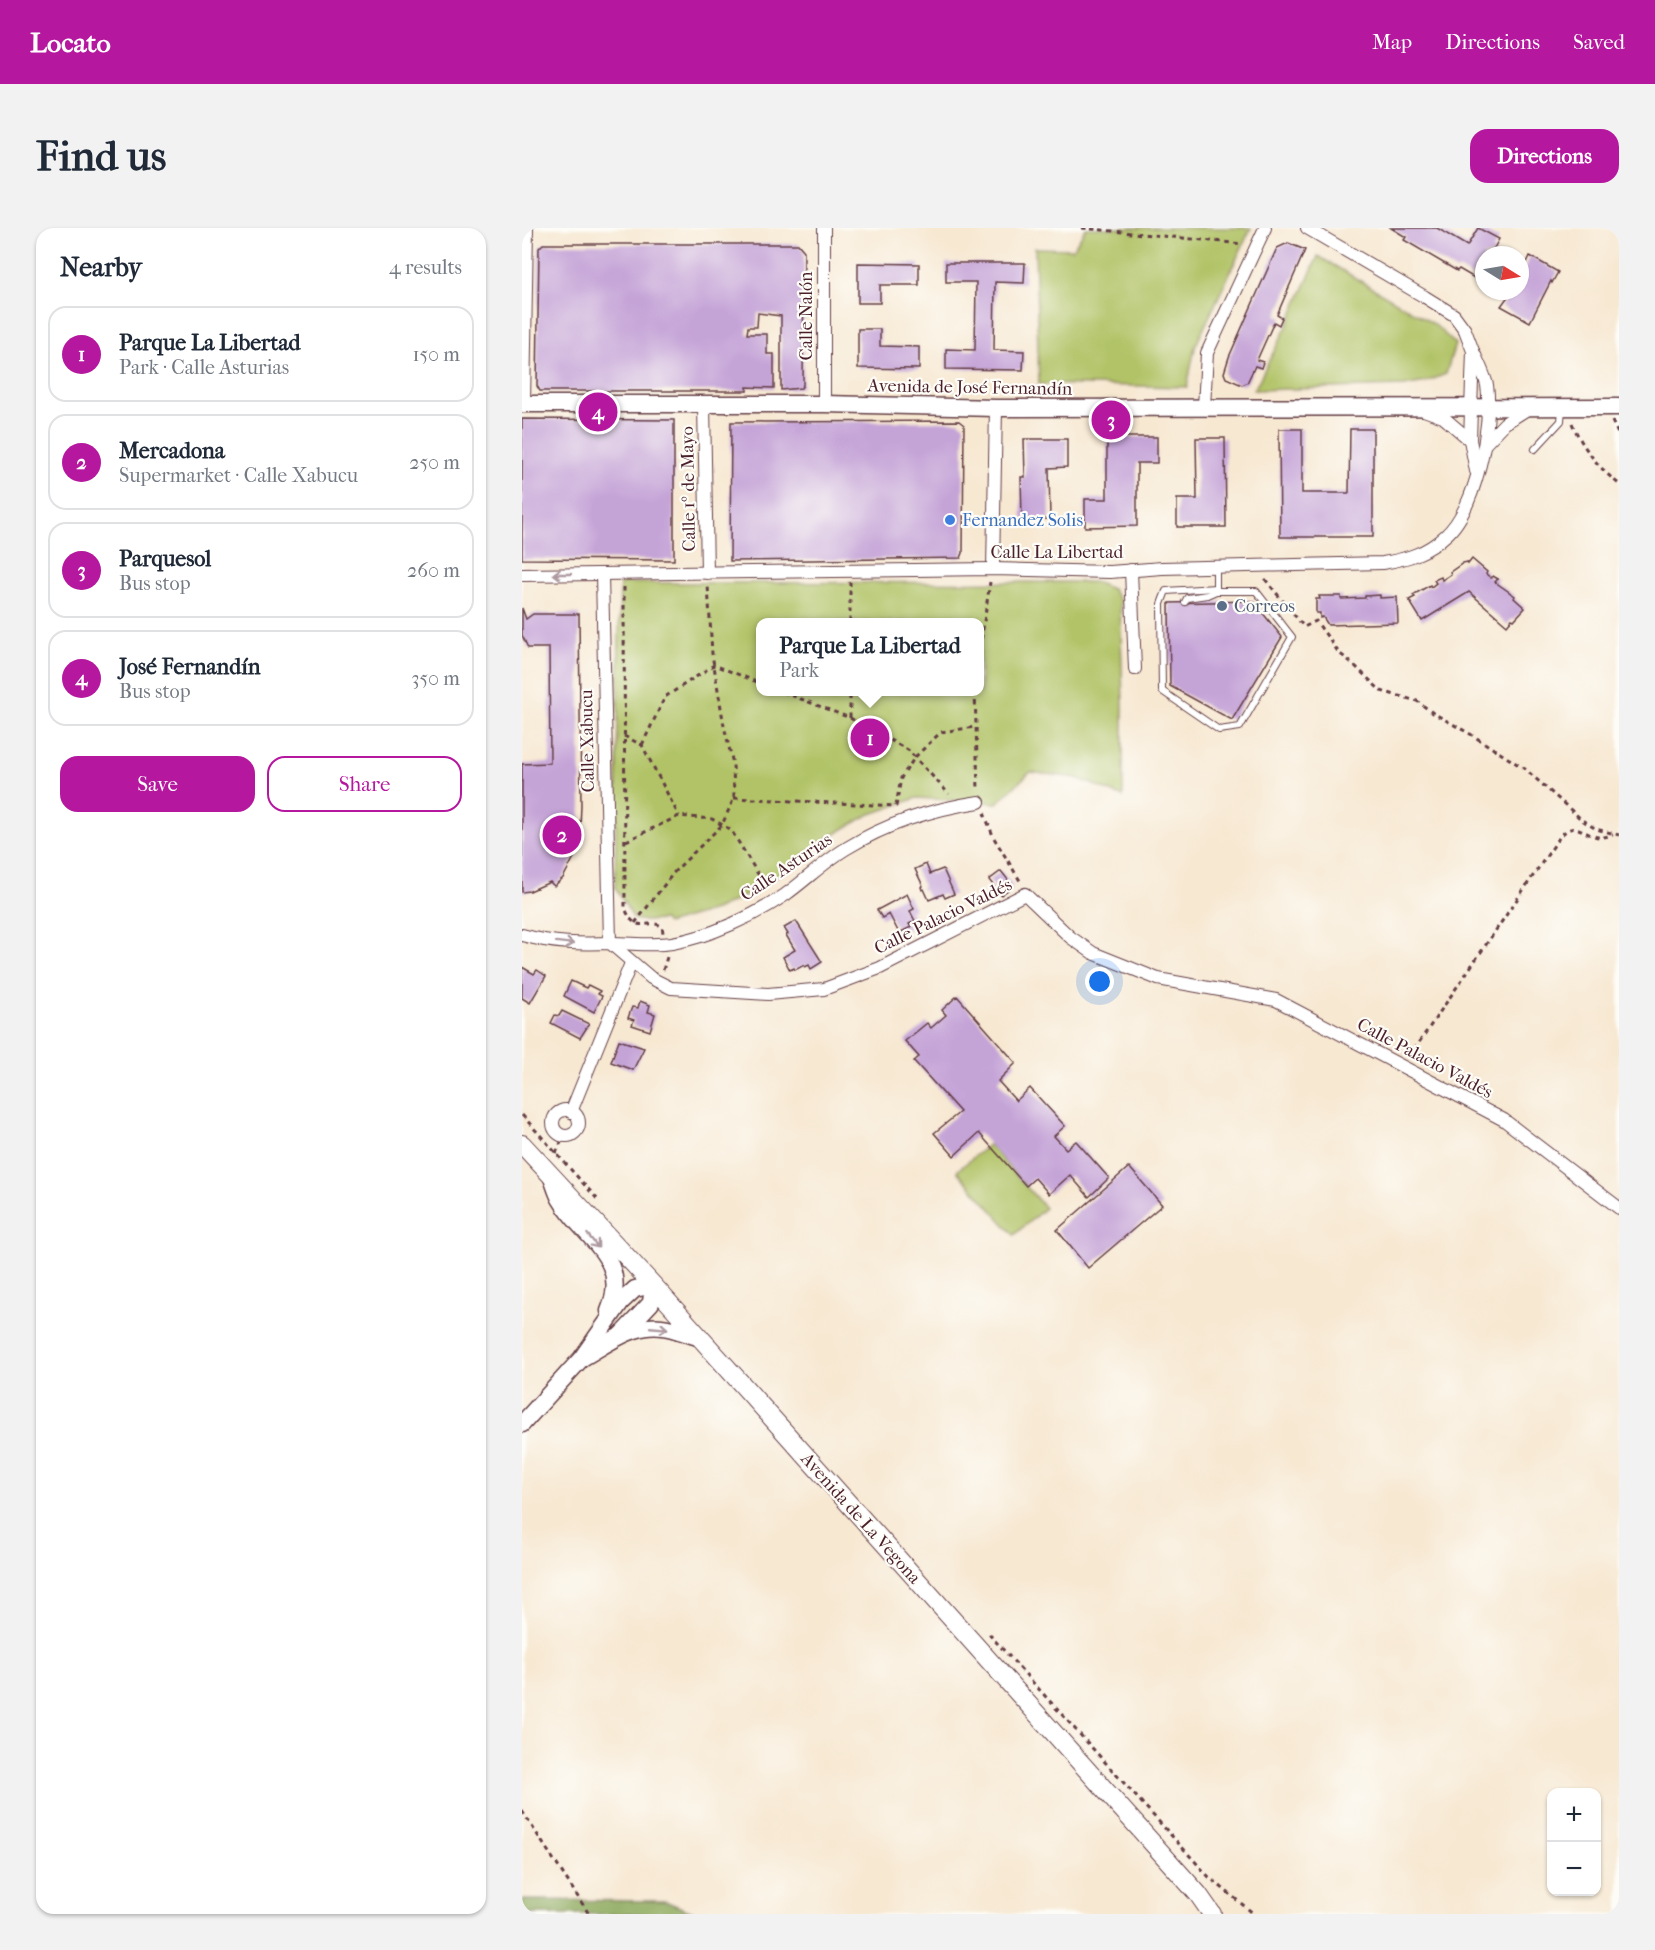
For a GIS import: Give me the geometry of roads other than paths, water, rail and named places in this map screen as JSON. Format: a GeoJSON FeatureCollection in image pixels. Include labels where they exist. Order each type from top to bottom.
{"type":"FeatureCollection","features":[{"type":"Feature","properties":{"kind":"main road","name":"Avenida de La Vegona"},"geometry":{"type":"LineString","coordinates":[[522,1143],[653,1285],[1198,1894]]}},
{"type":"Feature","properties":{"kind":"main road"},"geometry":{"type":"LineString","coordinates":[[1198,1894],[1212,1914]]}},
{"type":"Feature","properties":{"kind":"main road"},"geometry":{"type":"LineString","coordinates":[[1198,1894],[1225,1914]]}},
{"type":"Feature","properties":{"kind":"street"},"geometry":{"type":"LineString","coordinates":[[523,404],[527,228]]}},
{"type":"Feature","properties":{"kind":"street","name":"Calle Nalón"},"geometry":{"type":"LineString","coordinates":[[824,405],[825,228]]}},
{"type":"Feature","properties":{"kind":"street"},"geometry":{"type":"LineString","coordinates":[[1204,407],[1207,353],[1264,228]]}},
{"type":"Feature","properties":{"kind":"street","name":"Calle La Libertad"},"geometry":{"type":"LineString","coordinates":[[522,574],[993,569],[1110,572],[1383,563],[1416,556],[1446,536],[1458,522],[1467,506],[1488,427],[1489,407],[1482,369],[1465,330],[1454,315],[1307,228]]}},
{"type":"Feature","properties":{"kind":"street"},"geometry":{"type":"LineString","coordinates":[[1473,351],[1469,407],[1470,440],[1477,472]]}},
{"type":"Feature","properties":{"kind":"street","name":"Avenida de José Fernandín"},"geometry":{"type":"LineString","coordinates":[[523,404],[996,408],[1619,407]]}},
{"type":"Feature","properties":{"kind":"street","name":"Calle 1º de Mayo"},"geometry":{"type":"LineString","coordinates":[[704,404],[707,573]]}},
{"type":"Feature","properties":{"kind":"street"},"geometry":{"type":"LineString","coordinates":[[1414,406],[1443,417],[1470,440]]}},
{"type":"Feature","properties":{"kind":"street"},"geometry":{"type":"LineString","coordinates":[[1484,445],[1505,423],[1531,407]]}},
{"type":"Feature","properties":{"kind":"street"},"geometry":{"type":"LineString","coordinates":[[993,569],[996,408]]}},
{"type":"Feature","properties":{"kind":"street"},"geometry":{"type":"LineString","coordinates":[[1131,570],[1135,669]]}},
{"type":"Feature","properties":{"kind":"street","name":"Calle Xabucu"},"geometry":{"type":"LineString","coordinates":[[602,574],[609,943]]}},
{"type":"Feature","properties":{"kind":"street","name":"Calle Asturias"},"geometry":{"type":"LineString","coordinates":[[522,935],[576,945],[671,943],[733,923],[784,895],[845,849],[886,826],[958,805],[979,802]]}},
{"type":"Feature","properties":{"kind":"street","name":"Calle Palacio Valdés"},"geometry":{"type":"LineString","coordinates":[[609,943],[651,978],[671,988],[768,994],[824,988],[880,968],[1025,894],[1070,937],[1093,953],[1158,979],[1276,1000],[1403,1066],[1504,1120],[1619,1208]]}},
{"type":"Feature","properties":{"kind":"street"},"geometry":{"type":"LineString","coordinates":[[571,1112],[631,963]]}},
{"type":"Feature","properties":{"kind":"street"},"geometry":{"type":"LineString","coordinates":[[551,1175],[561,1200],[611,1263],[615,1279],[615,1296],[601,1330]]}},
{"type":"Feature","properties":{"kind":"street"},"geometry":{"type":"LineString","coordinates":[[522,1424],[581,1359],[621,1302],[635,1289],[653,1285],[651,1303],[620,1336]]}},
{"type":"Feature","properties":{"kind":"street"},"geometry":{"type":"LineString","coordinates":[[581,1359],[620,1336],[644,1328],[662,1327],[698,1337]]}},
{"type":"Feature","properties":{"kind":"lane"},"geometry":{"type":"LineString","coordinates":[[1534,449],[1561,421],[1564,407]]}},
{"type":"Feature","properties":{"kind":"lane"},"geometry":{"type":"LineString","coordinates":[[1216,567],[1216,590]]}},
{"type":"Feature","properties":{"kind":"lane"},"geometry":{"type":"LineString","coordinates":[[1185,603],[1187,598],[1208,595],[1216,590],[1256,591],[1292,637],[1240,727],[1219,730],[1162,691],[1161,604],[1166,591],[1216,590]]}},
{"type":"Feature","properties":{"kind":"place","name":"José Fernandín"},"geometry":{"type":"Point","coordinates":[598,412]}},
{"type":"Feature","properties":{"kind":"place","name":"Parquesol"},"geometry":{"type":"Point","coordinates":[1111,420]}},
{"type":"Feature","properties":{"kind":"place","name":"Fernandez Solis"},"geometry":{"type":"Point","coordinates":[950,520]}},
{"type":"Feature","properties":{"kind":"place","name":"Correos"},"geometry":{"type":"Point","coordinates":[1222,606]}},
{"type":"Feature","properties":{"kind":"place","name":"Parque La Libertad"},"geometry":{"type":"Point","coordinates":[870,738]}},
{"type":"Feature","properties":{"kind":"place","name":"Mercadona"},"geometry":{"type":"Point","coordinates":[562,835]}}]}
